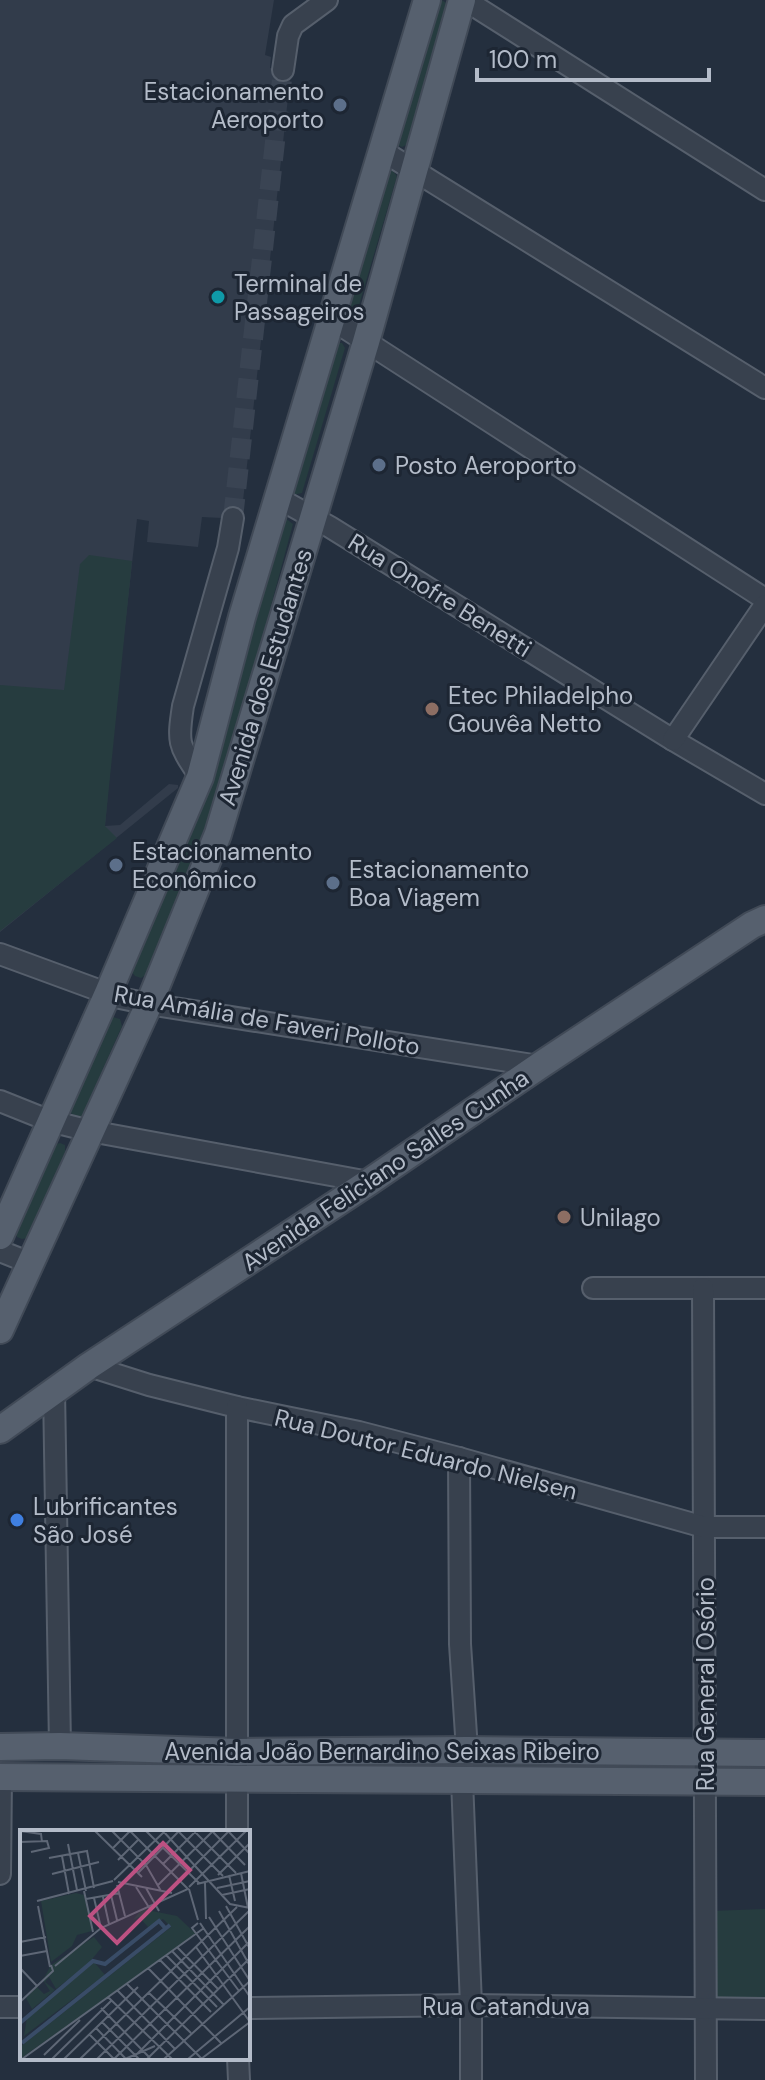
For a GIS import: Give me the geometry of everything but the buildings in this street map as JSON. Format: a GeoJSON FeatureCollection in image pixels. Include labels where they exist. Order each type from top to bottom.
{"type":"FeatureCollection","features":[{"type":"Feature","properties":{"kind":"main road","name":"Avenida dos Estudantes"},"geometry":{"type":"LineString","coordinates":[[0,1236],[200,777],[242,617],[427,0]]}},
{"type":"Feature","properties":{"kind":"main road","name":"Avenida dos Estudantes"},"geometry":{"type":"LineString","coordinates":[[0,1330],[149,1004],[218,834],[366,342],[464,0]]}},
{"type":"Feature","properties":{"kind":"main road","name":"Avenida Feliciano Salles Cunha"},"geometry":{"type":"LineString","coordinates":[[6,1424],[761,919]]}},
{"type":"Feature","properties":{"kind":"main road","name":"Avenida João Bernardino Seixas Ribeiro"},"geometry":{"type":"LineString","coordinates":[[0,1747],[237,1752],[467,1750],[765,1753]]}},
{"type":"Feature","properties":{"kind":"main road","name":"Avenida João Bernardino Seixas Ribeiro"},"geometry":{"type":"LineString","coordinates":[[0,1777],[765,1782]]}},
{"type":"Feature","properties":{"kind":"street"},"geometry":{"type":"LineString","coordinates":[[283,70],[288,36],[293,25],[327,0]]}},
{"type":"Feature","properties":{"kind":"street"},"geometry":{"type":"LineString","coordinates":[[464,0],[765,190]]}},
{"type":"Feature","properties":{"kind":"street"},"geometry":{"type":"LineString","coordinates":[[381,150],[765,388]]}},
{"type":"Feature","properties":{"kind":"street"},"geometry":{"type":"LineString","coordinates":[[331,319],[765,602],[673,740]]}},
{"type":"Feature","properties":{"kind":"street","name":"Rua Onofre Benetti"},"geometry":{"type":"LineString","coordinates":[[278,498],[765,794]]}},
{"type":"Feature","properties":{"kind":"street"},"geometry":{"type":"LineString","coordinates":[[200,777],[180,745],[180,727],[183,706],[228,548],[233,518]]}},
{"type":"Feature","properties":{"kind":"street","name":"Rua Amália de Faveri Polloto"},"geometry":{"type":"LineString","coordinates":[[0,954],[108,993],[149,1004],[539,1066]]}},
{"type":"Feature","properties":{"kind":"street"},"geometry":{"type":"LineString","coordinates":[[0,1101],[50,1121],[90,1131],[369,1182]]}},
{"type":"Feature","properties":{"kind":"street"},"geometry":{"type":"LineString","coordinates":[[0,1251],[30,1263]]}},
{"type":"Feature","properties":{"kind":"street"},"geometry":{"type":"LineString","coordinates":[[593,1288],[765,1288]]}},
{"type":"Feature","properties":{"kind":"street","name":"Rua General Osório"},"geometry":{"type":"LineString","coordinates":[[703,1288],[706,2080]]}},
{"type":"Feature","properties":{"kind":"street","name":"Rua Doutor Eduardo Nielsen"},"geometry":{"type":"LineString","coordinates":[[89,1366],[237,1407],[359,1432],[459,1458],[704,1527],[765,1527]]}},
{"type":"Feature","properties":{"kind":"street"},"geometry":{"type":"LineString","coordinates":[[54,1390],[60,1746]]}},
{"type":"Feature","properties":{"kind":"street"},"geometry":{"type":"LineString","coordinates":[[237,1407],[237,1830]]}},
{"type":"Feature","properties":{"kind":"street"},"geometry":{"type":"LineString","coordinates":[[459,1458],[460,1644],[467,1750]]}},
{"type":"Feature","properties":{"kind":"street"},"geometry":{"type":"LineString","coordinates":[[0,1777],[0,1874]]}},
{"type":"Feature","properties":{"kind":"street"},"geometry":{"type":"LineString","coordinates":[[462,1780],[471,2080]]}},
{"type":"Feature","properties":{"kind":"street","name":"Rua Catanduva"},"geometry":{"type":"LineString","coordinates":[[250,2008],[471,2005],[765,2009]]}},
{"type":"Feature","properties":{"kind":"street"},"geometry":{"type":"LineString","coordinates":[[238,2060],[239,2080]]}},
{"type":"Feature","properties":{"kind":"shaded area"},"geometry":{"type":"Polygon","coordinates":[[[0,0],[274,0],[265,55],[271,57],[270,68],[291,71],[241,519],[202,517],[198,547],[147,542],[149,521],[137,519],[105,826],[120,825],[169,784],[178,785],[178,788],[0,932],[0,0]]]}},
{"type":"Feature","properties":{"kind":"green space"},"geometry":{"type":"Polygon","coordinates":[[[433,0],[446,3],[408,144],[402,147],[395,144],[433,0]]]}},
{"type":"Feature","properties":{"kind":"green space"},"geometry":{"type":"Polygon","coordinates":[[[391,169],[397,176],[355,319],[350,320],[344,318],[384,172],[391,169]]]}},
{"type":"Feature","properties":{"kind":"green space"},"geometry":{"type":"Polygon","coordinates":[[[334,343],[342,343],[345,348],[302,493],[293,495],[286,490],[334,343]]]}},
{"type":"Feature","properties":{"kind":"green space"},"geometry":{"type":"Polygon","coordinates":[[[284,517],[293,524],[201,850],[146,975],[141,978],[130,970],[284,517]]]}},
{"type":"Feature","properties":{"kind":"green space"},"geometry":{"type":"Polygon","coordinates":[[[89,555],[132,561],[105,826],[117,838],[0,931],[0,685],[64,690],[80,564],[89,555]]]}},
{"type":"Feature","properties":{"kind":"green space"},"geometry":{"type":"Polygon","coordinates":[[[113,1017],[120,1019],[122,1026],[82,1116],[75,1116],[69,1107],[107,1021],[113,1017]]]}},
{"type":"Feature","properties":{"kind":"green space"},"geometry":{"type":"Polygon","coordinates":[[[54,1145],[65,1145],[65,1152],[27,1238],[17,1237],[16,1232],[54,1145]]]}},
{"type":"Feature","properties":{"kind":"green space"},"geometry":{"type":"Polygon","coordinates":[[[478,1761],[692,1764],[691,1769],[481,1768],[477,1765],[478,1761]]]}},
{"type":"Feature","properties":{"kind":"green space"},"geometry":{"type":"Polygon","coordinates":[[[765,1909],[765,2005],[713,2005],[710,1911],[765,1909]]]}},
{"type":"Feature","properties":{"kind":"tunnel"},"geometry":{"type":"LineString","coordinates":[[233,518],[283,70]]}},
{"type":"Feature","properties":{"kind":"place","name":"Estacionamento Aeroporto"},"geometry":{"type":"Point","coordinates":[340,105]}},
{"type":"Feature","properties":{"kind":"place","name":"Terminal de Passageiros"},"geometry":{"type":"Point","coordinates":[218,297]}},
{"type":"Feature","properties":{"kind":"place","name":"Posto Aeroporto"},"geometry":{"type":"Point","coordinates":[379,465]}},
{"type":"Feature","properties":{"kind":"place","name":"Etec Philadelpho Gouvêa Netto"},"geometry":{"type":"Point","coordinates":[432,709]}},
{"type":"Feature","properties":{"kind":"place","name":"Estacionamento Econômico"},"geometry":{"type":"Point","coordinates":[116,865]}},
{"type":"Feature","properties":{"kind":"place","name":"Estacionamento Boa Viagem"},"geometry":{"type":"Point","coordinates":[333,883]}},
{"type":"Feature","properties":{"kind":"place","name":"Unilago"},"geometry":{"type":"Point","coordinates":[564,1217]}},
{"type":"Feature","properties":{"kind":"place","name":"Lubrificantes São José"},"geometry":{"type":"Point","coordinates":[17,1520]}}]}
